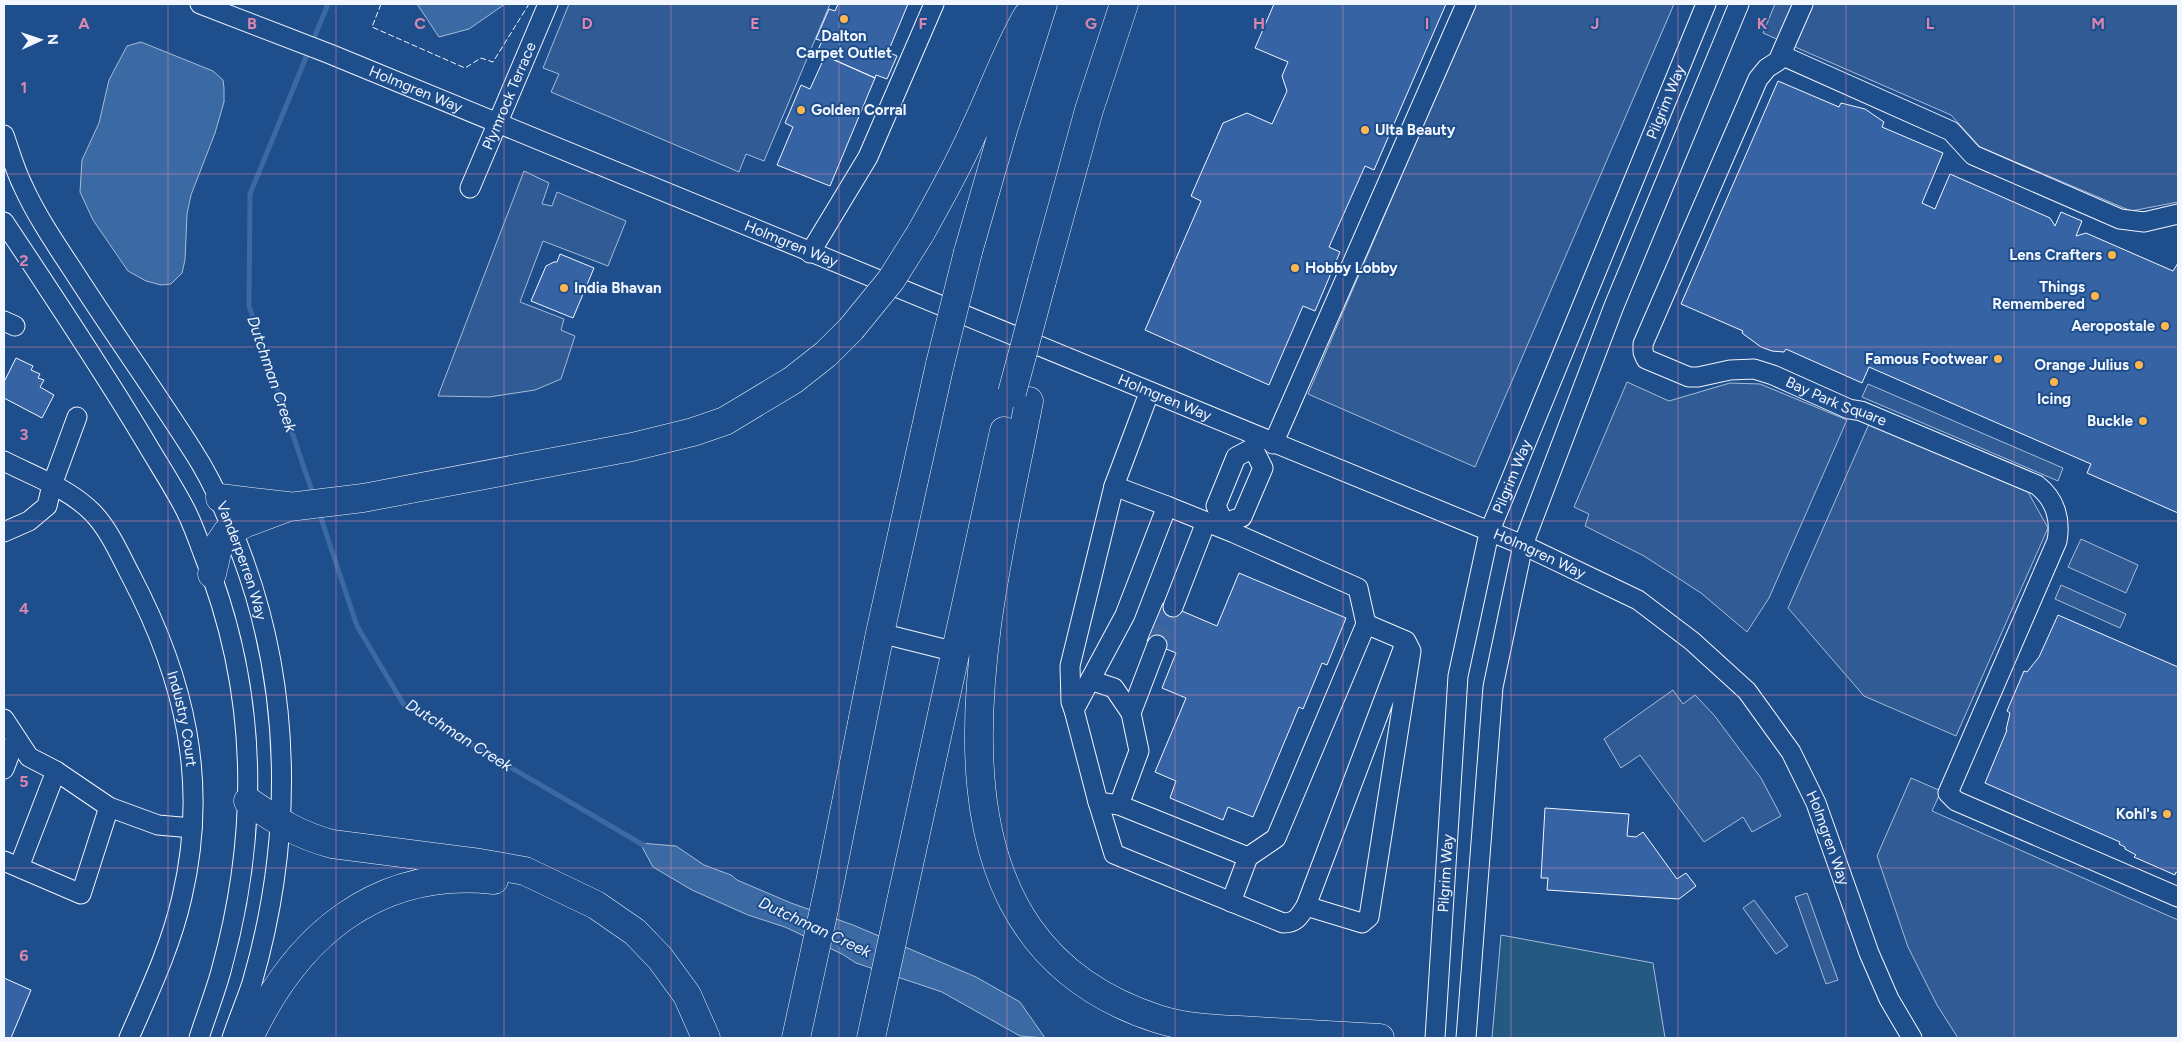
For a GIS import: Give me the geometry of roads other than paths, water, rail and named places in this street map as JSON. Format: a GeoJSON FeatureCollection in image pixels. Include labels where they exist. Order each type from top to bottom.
{"type":"FeatureCollection","features":[{"type":"Feature","properties":{"kind":"highway"},"geometry":{"type":"LineString","coordinates":[[212,574],[218,544],[232,529],[289,507],[363,498],[632,447],[693,432],[725,421],[793,380],[826,354],[851,329],[891,280],[920,234],[971,137],[1010,45],[1034,4]]}},
{"type":"Feature","properties":{"kind":"highway"},"geometry":{"type":"LineString","coordinates":[[796,1038],[830,882],[880,633],[940,364],[968,252],[1004,127],[1043,4]]}},
{"type":"Feature","properties":{"kind":"highway"},"geometry":{"type":"LineString","coordinates":[[1124,4],[1089,110],[1040,289],[1021,397],[986,627],[979,694],[978,761],[984,815],[998,865],[1016,908],[1045,949],[1080,980],[1116,1003],[1159,1020],[1201,1028],[1380,1038]]}},
{"type":"Feature","properties":{"kind":"highway"},"geometry":{"type":"LineString","coordinates":[[871,1038],[956,652],[1021,397]]}},
{"type":"Feature","properties":{"kind":"highway"},"geometry":{"type":"LineString","coordinates":[[220,498],[289,507]]}},
{"type":"Feature","properties":{"kind":"highway"},"geometry":{"type":"LineString","coordinates":[[248,801],[281,824],[303,835],[332,844],[480,863],[525,871],[596,905],[635,932],[660,958],[687,995],[706,1038]]}},
{"type":"Feature","properties":{"kind":"highway"},"geometry":{"type":"LineString","coordinates":[[249,1038],[283,977],[311,944],[334,922],[364,904],[397,890],[428,881],[478,878],[553,885]]}},
{"type":"Feature","properties":{"kind":"street","name":"Holmgren Way"},"geometry":{"type":"LineString","coordinates":[[200,4],[219,7],[292,40],[330,54],[1149,393],[1261,443],[1523,546],[1638,600],[1692,641],[1747,691],[1791,752],[1813,797],[1870,954],[1889,999],[1912,1038]]}},
{"type":"Feature","properties":{"kind":"street","name":"Plymrock Terrace"},"geometry":{"type":"LineString","coordinates":[[470,188],[548,4]]}},
{"type":"Feature","properties":{"kind":"street"},"geometry":{"type":"LineString","coordinates":[[810,253],[868,157],[934,4]]}},
{"type":"Feature","properties":{"kind":"street"},"geometry":{"type":"LineString","coordinates":[[1261,443],[1466,4]]}},
{"type":"Feature","properties":{"kind":"street","name":"Pilgrim Way"},"geometry":{"type":"LineString","coordinates":[[1435,1038],[1458,676],[1489,533],[1706,4]]}},
{"type":"Feature","properties":{"kind":"street","name":"Pilgrim Way"},"geometry":{"type":"LineString","coordinates":[[1466,1038],[1493,687],[1523,546],[1614,306],[1739,4]]}},
{"type":"Feature","properties":{"kind":"street"},"geometry":{"type":"LineString","coordinates":[[1803,4],[1781,55],[1951,131],[1973,155],[2120,219],[2144,222],[2178,214]]}},
{"type":"Feature","properties":{"kind":"street","name":"Bay Park Square"},"geometry":{"type":"LineString","coordinates":[[1781,55],[1778,61],[1767,68],[1758,79],[1643,344],[1643,352],[1646,359],[1689,377],[1698,378],[1739,369],[1764,372],[1849,409],[1862,411],[2037,485],[2047,494],[2057,514],[2059,531],[2057,541],[1948,793],[1956,801],[2178,897]]}},
{"type":"Feature","properties":{"kind":"street","name":"Vanderperren Way"},"geometry":{"type":"LineString","coordinates":[[4,136],[23,187],[50,234],[128,356],[195,453],[220,498],[262,616],[272,668],[281,748],[281,824],[269,911],[252,983],[232,1038]]}},
{"type":"Feature","properties":{"kind":"street"},"geometry":{"type":"LineString","coordinates":[[4,222],[118,394],[186,511],[212,574],[229,626],[237,661],[246,722],[248,801],[243,860],[234,913],[221,971],[199,1038]]}},
{"type":"Feature","properties":{"kind":"street"},"geometry":{"type":"LineString","coordinates":[[1149,393],[1114,486],[1070,666],[1071,702],[1114,854],[1283,923],[1292,923],[1298,919],[1306,906],[1406,641]]}},
{"type":"Feature","properties":{"kind":"street"},"geometry":{"type":"LineString","coordinates":[[4,532],[29,521],[47,506],[52,485],[77,417]]}},
{"type":"Feature","properties":{"kind":"street","name":"Industry Court"},"geometry":{"type":"LineString","coordinates":[[4,461],[78,500],[93,513],[122,559],[159,633],[174,675],[185,719],[192,763],[190,853],[182,897],[168,948],[129,1038]]}},
{"type":"Feature","properties":{"kind":"street"},"geometry":{"type":"LineString","coordinates":[[1114,486],[1206,522],[1358,588],[1366,624],[1276,838],[1248,857],[1231,902]]}},
{"type":"Feature","properties":{"kind":"street"},"geometry":{"type":"LineString","coordinates":[[1074,710],[1125,616],[1167,506]]}},
{"type":"Feature","properties":{"kind":"street"},"geometry":{"type":"LineString","coordinates":[[1173,607],[1206,522]]}},
{"type":"Feature","properties":{"kind":"street"},"geometry":{"type":"LineString","coordinates":[[1306,906],[1362,923],[1369,916],[1412,651],[1406,641],[1366,624]]}},
{"type":"Feature","properties":{"kind":"street"},"geometry":{"type":"LineString","coordinates":[[880,633],[956,652]]}},
{"type":"Feature","properties":{"kind":"street"},"geometry":{"type":"LineString","coordinates":[[1131,714],[1157,645]]}},
{"type":"Feature","properties":{"kind":"street"},"geometry":{"type":"LineString","coordinates":[[1090,680],[1114,688],[1131,714],[1139,751],[1119,805]]}},
{"type":"Feature","properties":{"kind":"street"},"geometry":{"type":"LineString","coordinates":[[4,720],[29,757],[56,771],[109,807],[158,825],[192,828]]}},
{"type":"Feature","properties":{"kind":"street"},"geometry":{"type":"LineString","coordinates":[[4,769],[16,738]]}},
{"type":"Feature","properties":{"kind":"street"},"geometry":{"type":"LineString","coordinates":[[56,771],[11,864],[81,894],[109,807]]}},
{"type":"Feature","properties":{"kind":"street"},"geometry":{"type":"LineString","coordinates":[[1098,802],[1119,805],[1248,857]]}},
{"type":"Feature","properties":{"kind":"water"},"geometry":{"type":"Polygon","coordinates":[[[417,4],[505,4],[469,29],[439,37],[417,4]]]}},
{"type":"Feature","properties":{"kind":"water"},"geometry":{"type":"Polygon","coordinates":[[[141,42],[213,71],[223,80],[224,88],[224,102],[215,133],[191,195],[187,214],[185,260],[182,273],[171,284],[161,285],[146,281],[128,271],[93,220],[80,192],[82,160],[99,123],[109,80],[127,46],[141,42]]]}},
{"type":"Feature","properties":{"kind":"water"},"geometry":{"type":"Polygon","coordinates":[[[640,843],[676,846],[704,865],[731,875],[737,880],[791,903],[853,925],[976,977],[1020,1002],[1045,1038],[1020,1036],[942,992],[856,963],[842,954],[785,927],[748,915],[692,890],[653,867],[640,843]]]}},
{"type":"Feature","properties":{"kind":"waterway","name":"Dutchman Creek"},"geometry":{"type":"LineString","coordinates":[[312,43],[328,4]]}},
{"type":"Feature","properties":{"kind":"waterway","name":"Dutchman Creek"},"geometry":{"type":"LineString","coordinates":[[309,50],[250,194],[249,306],[314,497]]}},
{"type":"Feature","properties":{"kind":"waterway","name":"Dutchman Creek"},"geometry":{"type":"LineString","coordinates":[[319,512],[357,626],[404,705],[645,846]]}},
{"type":"Feature","properties":{"kind":"tunnel"},"geometry":{"type":"LineString","coordinates":[[1157,645],[1173,607]]}},
{"type":"Feature","properties":{"kind":"place","name":"Dalton Carpet Outlet"},"geometry":{"type":"Point","coordinates":[844,19]}},
{"type":"Feature","properties":{"kind":"place","name":"Golden Corral"},"geometry":{"type":"Point","coordinates":[801,110]}},
{"type":"Feature","properties":{"kind":"place","name":"Ulta Beauty"},"geometry":{"type":"Point","coordinates":[1365,130]}},
{"type":"Feature","properties":{"kind":"place","name":"Lens Crafters"},"geometry":{"type":"Point","coordinates":[2112,255]}},
{"type":"Feature","properties":{"kind":"place","name":"Hobby Lobby"},"geometry":{"type":"Point","coordinates":[1295,268]}},
{"type":"Feature","properties":{"kind":"place","name":"India Bhavan"},"geometry":{"type":"Point","coordinates":[564,288]}},
{"type":"Feature","properties":{"kind":"place","name":"Things Remembered"},"geometry":{"type":"Point","coordinates":[2095,296]}},
{"type":"Feature","properties":{"kind":"place","name":"Aeropostale"},"geometry":{"type":"Point","coordinates":[2165,326]}},
{"type":"Feature","properties":{"kind":"place","name":"Famous Footwear"},"geometry":{"type":"Point","coordinates":[1998,359]}},
{"type":"Feature","properties":{"kind":"place","name":"Orange Julius"},"geometry":{"type":"Point","coordinates":[2139,365]}},
{"type":"Feature","properties":{"kind":"place","name":"Icing"},"geometry":{"type":"Point","coordinates":[2054,382]}},
{"type":"Feature","properties":{"kind":"place","name":"Buckle"},"geometry":{"type":"Point","coordinates":[2143,421]}},
{"type":"Feature","properties":{"kind":"place","name":"Kohl's"},"geometry":{"type":"Point","coordinates":[2167,814]}}]}
